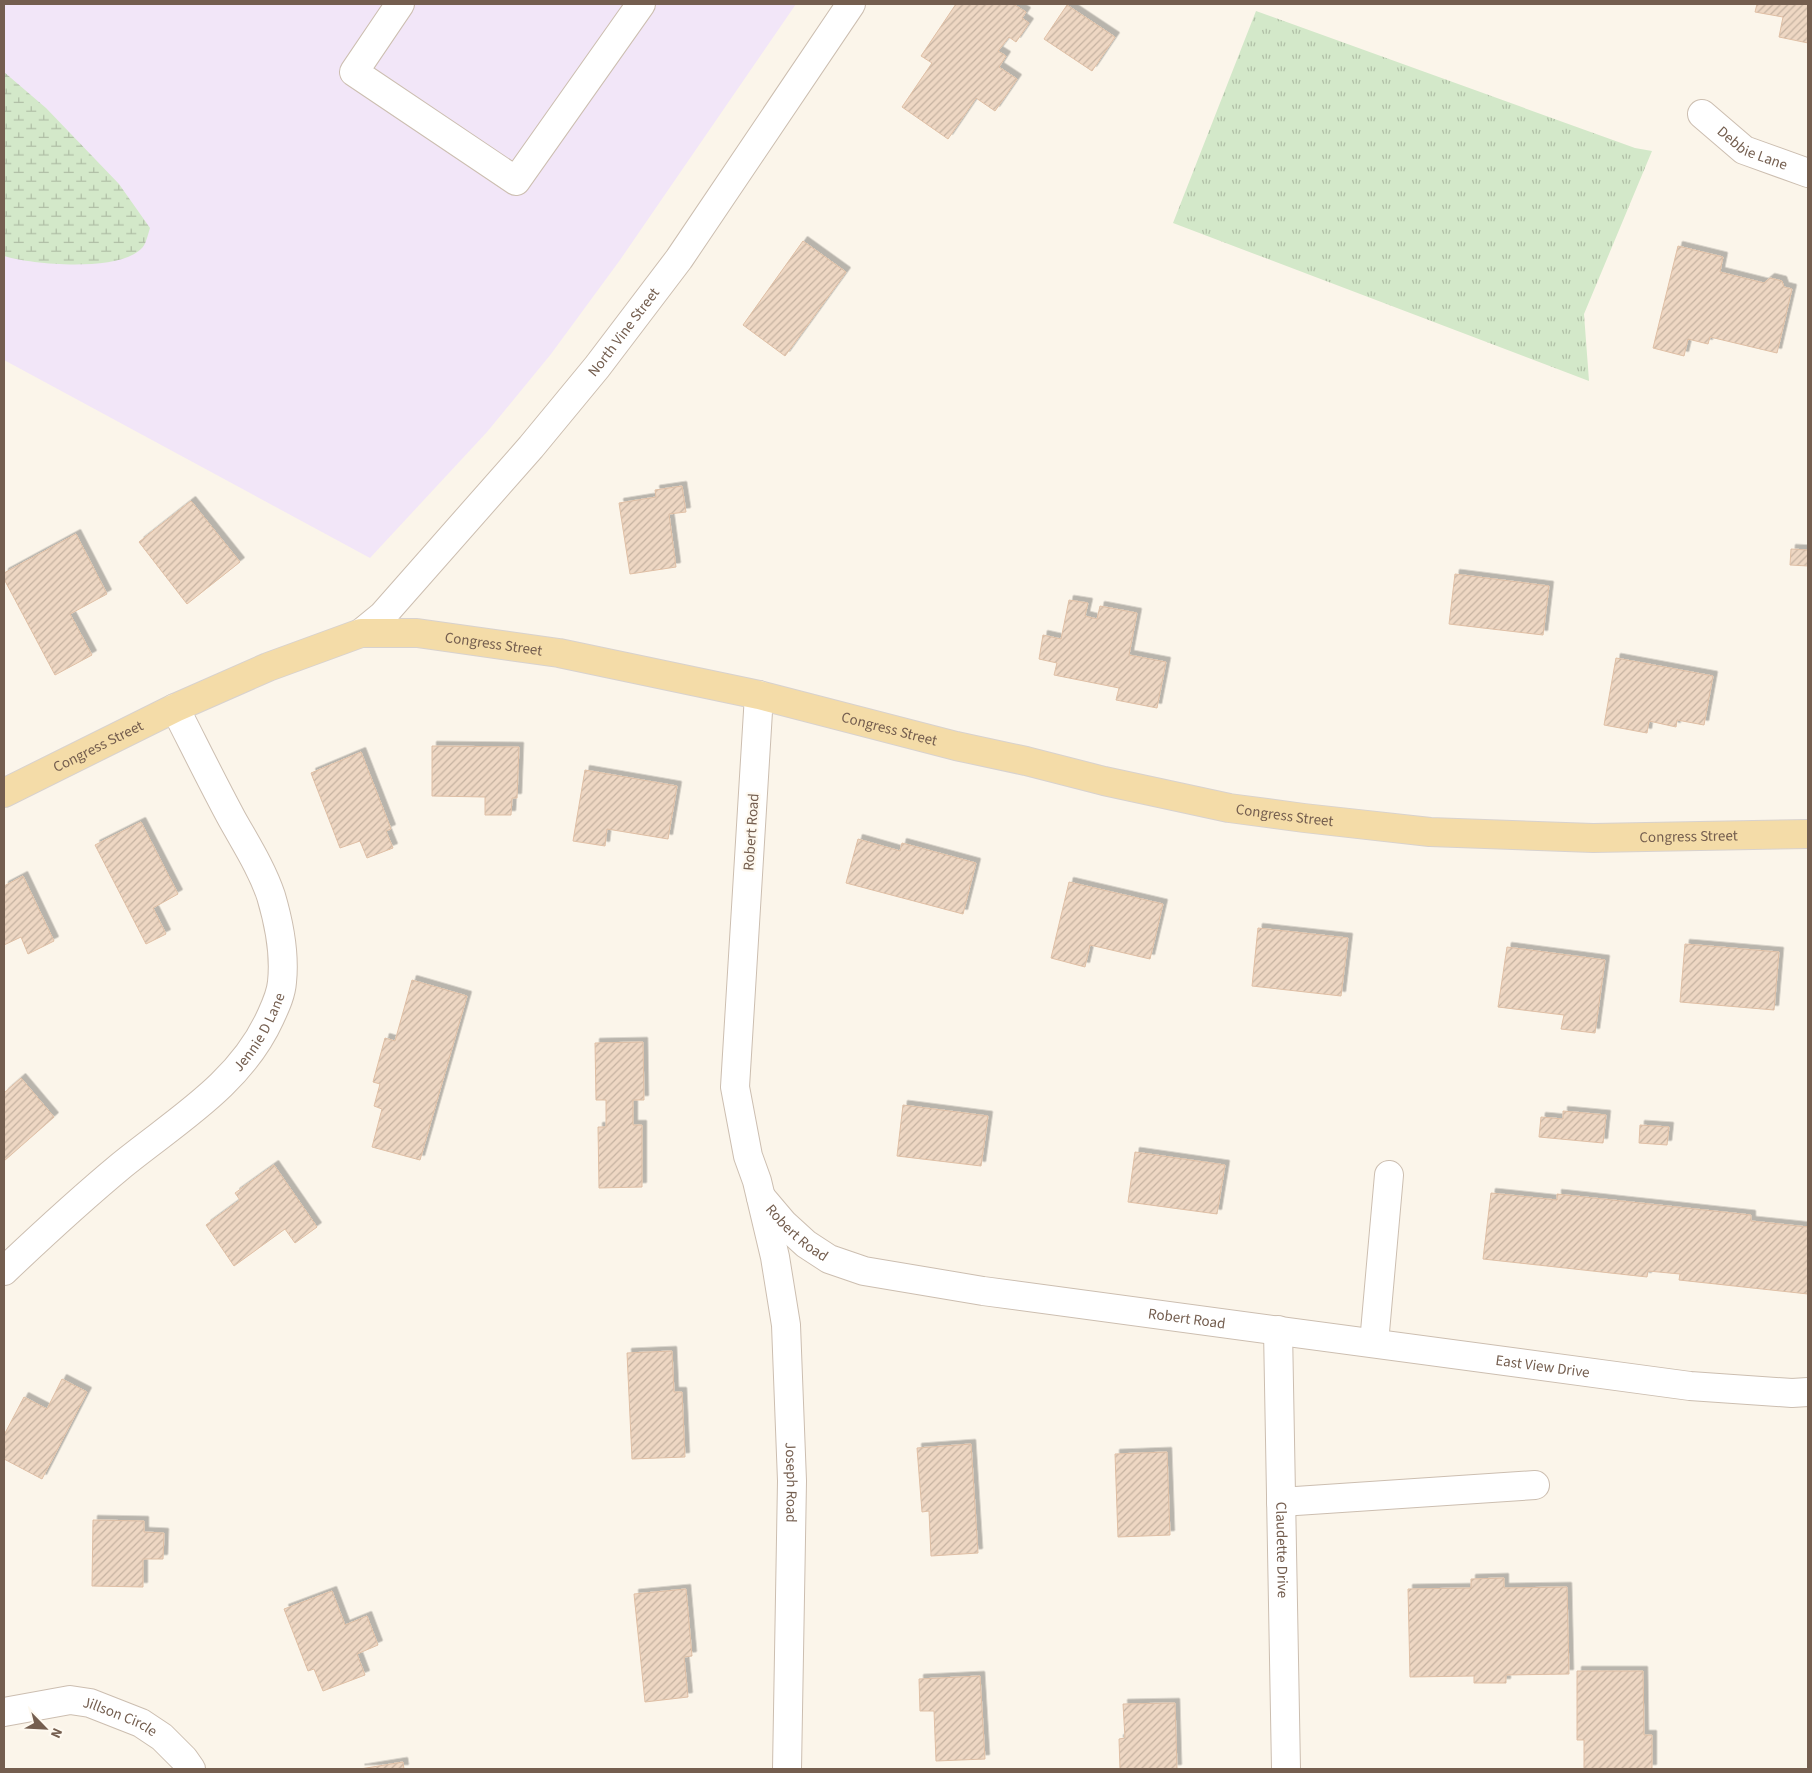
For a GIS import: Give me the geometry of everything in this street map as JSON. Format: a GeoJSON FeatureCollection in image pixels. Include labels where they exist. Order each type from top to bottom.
{"type":"FeatureCollection","features":[{"type":"Feature","properties":{"kind":"main road","name":"Congress Street"},"geometry":{"type":"LineString","coordinates":[[4,793],[175,708],[268,667],[361,633],[433,634],[539,650],[759,695],[879,727],[1104,781],[1229,808],[1430,832],[1593,838],[1808,834]]}},
{"type":"Feature","properties":{"kind":"street"},"geometry":{"type":"LineString","coordinates":[[400,4],[354,72],[516,181],[641,4]]}},
{"type":"Feature","properties":{"kind":"street","name":"North Vine Street"},"geometry":{"type":"LineString","coordinates":[[361,633],[389,608],[530,447],[597,367],[679,259],[851,4]]}},
{"type":"Feature","properties":{"kind":"street","name":"Debbie Lane"},"geometry":{"type":"LineString","coordinates":[[1702,114],[1744,150],[1808,173]]}},
{"type":"Feature","properties":{"kind":"street","name":"Robert Road"},"geometry":{"type":"LineString","coordinates":[[759,695],[735,1087],[748,1156],[761,1197],[783,1223],[806,1244],[829,1259],[864,1271],[983,1291],[1278,1330]]}},
{"type":"Feature","properties":{"kind":"street","name":"Jennie D Lane"},"geometry":{"type":"LineString","coordinates":[[4,1271],[77,1203],[213,1094],[239,1067],[261,1037],[277,1004],[282,983],[281,949],[278,926],[270,895],[256,860],[175,708]]}},
{"type":"Feature","properties":{"kind":"street"},"geometry":{"type":"LineString","coordinates":[[1374,1343],[1388,1175]]}},
{"type":"Feature","properties":{"kind":"street","name":"Joseph Road"},"geometry":{"type":"LineString","coordinates":[[761,1197],[775,1257],[786,1324],[792,1481],[788,1769]]}},
{"type":"Feature","properties":{"kind":"street","name":"East View Drive"},"geometry":{"type":"LineString","coordinates":[[1278,1330],[1690,1386],[1792,1393],[1808,1392]]}},
{"type":"Feature","properties":{"kind":"street","name":"Claudette Drive"},"geometry":{"type":"LineString","coordinates":[[1278,1330],[1286,1769]]}},
{"type":"Feature","properties":{"kind":"street"},"geometry":{"type":"LineString","coordinates":[[1281,1502],[1535,1485]]}},
{"type":"Feature","properties":{"kind":"street","name":"Jillson Circle"},"geometry":{"type":"LineString","coordinates":[[4,1712],[70,1700],[90,1703],[141,1723],[162,1737],[192,1769]]}},
{"type":"Feature","properties":{"kind":"shaded area"},"geometry":{"type":"Polygon","coordinates":[[[4,4],[796,4],[620,260],[551,354],[487,432],[370,558],[4,360],[4,4]]]}},
{"type":"Feature","properties":{"kind":"green space"},"geometry":{"type":"Polygon","coordinates":[[[1256,11],[1635,148],[1652,151],[1584,314],[1589,381],[1173,223],[1256,11]]]}},
{"type":"Feature","properties":{"kind":"green space"},"geometry":{"type":"Polygon","coordinates":[[[4,72],[46,108],[119,184],[150,228],[146,242],[141,249],[129,256],[114,261],[95,264],[54,264],[4,256],[4,72]]]}},
{"type":"Feature","properties":{"kind":"building"},"geometry":{"type":"Polygon","coordinates":[[[956,4],[1013,4],[1026,12],[1022,18],[1029,23],[1016,42],[1009,37],[998,51],[1006,56],[999,67],[1017,79],[995,111],[976,98],[948,139],[902,107],[932,63],[921,56],[956,4]]]}},
{"type":"Feature","properties":{"kind":"building"},"geometry":{"type":"Polygon","coordinates":[[[1757,4],[1808,4],[1808,43],[1779,37],[1783,17],[1755,12],[1757,4]]]}},
{"type":"Feature","properties":{"kind":"building"},"geometry":{"type":"Polygon","coordinates":[[[1067,5],[1115,37],[1092,71],[1044,39],[1067,5]]]}},
{"type":"Feature","properties":{"kind":"building"},"geometry":{"type":"Polygon","coordinates":[[[803,241],[846,272],[785,356],[743,325],[803,241]]]}},
{"type":"Feature","properties":{"kind":"building"},"geometry":{"type":"Polygon","coordinates":[[[1678,246],[1723,257],[1720,272],[1764,283],[1770,278],[1782,281],[1784,287],[1792,289],[1777,353],[1710,337],[1708,344],[1688,339],[1684,356],[1653,348],[1678,246]]]}},
{"type":"Feature","properties":{"kind":"building"},"geometry":{"type":"Polygon","coordinates":[[[682,486],[686,512],[669,514],[676,567],[630,574],[619,503],[656,497],[655,490],[682,486]]]}},
{"type":"Feature","properties":{"kind":"building"},"geometry":{"type":"Polygon","coordinates":[[[191,501],[240,562],[187,604],[139,542],[191,501]]]}},
{"type":"Feature","properties":{"kind":"building"},"geometry":{"type":"Polygon","coordinates":[[[76,534],[107,594],[70,614],[92,655],[55,675],[4,579],[4,573],[76,534]]]}},
{"type":"Feature","properties":{"kind":"building"},"geometry":{"type":"Polygon","coordinates":[[[1791,549],[1808,550],[1808,566],[1790,565],[1791,549]]]}},
{"type":"Feature","properties":{"kind":"building"},"geometry":{"type":"Polygon","coordinates":[[[1455,574],[1549,586],[1543,635],[1449,624],[1455,574]]]}},
{"type":"Feature","properties":{"kind":"building"},"geometry":{"type":"Polygon","coordinates":[[[1069,600],[1088,603],[1085,616],[1097,619],[1100,606],[1137,613],[1129,655],[1166,662],[1157,708],[1116,700],[1119,688],[1054,675],[1057,663],[1039,659],[1043,635],[1061,639],[1069,600]]]}},
{"type":"Feature","properties":{"kind":"building"},"geometry":{"type":"Polygon","coordinates":[[[1616,658],[1713,676],[1704,725],[1677,720],[1676,727],[1649,721],[1647,733],[1604,725],[1616,658]]]}},
{"type":"Feature","properties":{"kind":"building"},"geometry":{"type":"Polygon","coordinates":[[[432,746],[519,747],[517,798],[512,798],[511,815],[485,815],[485,797],[432,796],[432,746]]]}},
{"type":"Feature","properties":{"kind":"building"},"geometry":{"type":"Polygon","coordinates":[[[361,752],[391,829],[386,831],[393,848],[367,858],[360,841],[340,848],[311,773],[361,752]]]}},
{"type":"Feature","properties":{"kind":"building"},"geometry":{"type":"Polygon","coordinates":[[[585,770],[677,786],[668,839],[607,829],[605,846],[573,841],[585,770]]]}},
{"type":"Feature","properties":{"kind":"building"},"geometry":{"type":"Polygon","coordinates":[[[141,822],[178,894],[153,908],[166,934],[146,944],[95,845],[141,822]]]}},
{"type":"Feature","properties":{"kind":"building"},"geometry":{"type":"Polygon","coordinates":[[[858,839],[900,851],[902,843],[976,863],[963,914],[846,883],[858,839]]]}},
{"type":"Feature","properties":{"kind":"building"},"geometry":{"type":"Polygon","coordinates":[[[23,876],[54,941],[28,954],[21,937],[4,945],[4,886],[23,876]]]}},
{"type":"Feature","properties":{"kind":"building"},"geometry":{"type":"Polygon","coordinates":[[[1069,882],[1163,904],[1150,959],[1090,945],[1085,967],[1051,958],[1069,882]]]}},
{"type":"Feature","properties":{"kind":"building"},"geometry":{"type":"Polygon","coordinates":[[[1258,928],[1348,938],[1341,996],[1252,986],[1258,928]]]}},
{"type":"Feature","properties":{"kind":"building"},"geometry":{"type":"Polygon","coordinates":[[[1685,944],[1779,952],[1774,1010],[1680,1002],[1685,944]]]}},
{"type":"Feature","properties":{"kind":"building"},"geometry":{"type":"Polygon","coordinates":[[[1507,947],[1605,960],[1595,1033],[1561,1029],[1564,1015],[1498,1007],[1507,947]]]}},
{"type":"Feature","properties":{"kind":"building"},"geometry":{"type":"Polygon","coordinates":[[[412,980],[467,996],[420,1160],[372,1147],[382,1109],[374,1106],[380,1084],[373,1082],[385,1038],[395,1041],[412,980]]]}},
{"type":"Feature","properties":{"kind":"building"},"geometry":{"type":"Polygon","coordinates":[[[643,1042],[644,1100],[633,1100],[633,1125],[642,1125],[642,1187],[599,1188],[598,1127],[606,1127],[606,1100],[596,1100],[595,1043],[643,1042]]]}},
{"type":"Feature","properties":{"kind":"building"},"geometry":{"type":"Polygon","coordinates":[[[21,1078],[54,1117],[4,1161],[4,1093],[21,1078]]]}},
{"type":"Feature","properties":{"kind":"building"},"geometry":{"type":"Polygon","coordinates":[[[903,1105],[988,1116],[981,1166],[897,1156],[903,1105]]]}},
{"type":"Feature","properties":{"kind":"building"},"geometry":{"type":"Polygon","coordinates":[[[1563,1111],[1606,1115],[1603,1143],[1539,1137],[1541,1117],[1563,1119],[1563,1111]]]}},
{"type":"Feature","properties":{"kind":"building"},"geometry":{"type":"Polygon","coordinates":[[[1640,1125],[1669,1127],[1667,1145],[1639,1143],[1640,1125]]]}},
{"type":"Feature","properties":{"kind":"building"},"geometry":{"type":"Polygon","coordinates":[[[1135,1152],[1225,1165],[1217,1214],[1128,1202],[1135,1152]]]}},
{"type":"Feature","properties":{"kind":"building"},"geometry":{"type":"Polygon","coordinates":[[[274,1165],[317,1227],[295,1243],[285,1229],[234,1266],[206,1225],[240,1200],[235,1193],[274,1165]]]}},
{"type":"Feature","properties":{"kind":"building"},"geometry":{"type":"Polygon","coordinates":[[[1491,1193],[1557,1200],[1557,1194],[1751,1215],[1751,1221],[1808,1227],[1808,1294],[1679,1280],[1680,1274],[1648,1271],[1647,1277],[1483,1259],[1491,1193]]]}},
{"type":"Feature","properties":{"kind":"building"},"geometry":{"type":"Polygon","coordinates":[[[672,1351],[674,1392],[682,1392],[685,1457],[632,1459],[627,1353],[672,1351]]]}},
{"type":"Feature","properties":{"kind":"building"},"geometry":{"type":"Polygon","coordinates":[[[62,1379],[87,1392],[42,1479],[4,1459],[4,1435],[24,1397],[47,1409],[62,1379]]]}},
{"type":"Feature","properties":{"kind":"building"},"geometry":{"type":"Polygon","coordinates":[[[971,1444],[978,1553],[931,1556],[929,1511],[922,1512],[917,1448],[971,1444]]]}},
{"type":"Feature","properties":{"kind":"building"},"geometry":{"type":"Polygon","coordinates":[[[1167,1452],[1170,1535],[1118,1537],[1115,1454],[1167,1452]]]}},
{"type":"Feature","properties":{"kind":"building"},"geometry":{"type":"Polygon","coordinates":[[[93,1520],[144,1521],[144,1532],[164,1533],[163,1559],[143,1559],[143,1587],[92,1586],[93,1520]]]}},
{"type":"Feature","properties":{"kind":"building"},"geometry":{"type":"Polygon","coordinates":[[[1504,1578],[1504,1588],[1567,1587],[1569,1674],[1506,1675],[1506,1683],[1474,1683],[1474,1676],[1410,1677],[1408,1589],[1471,1588],[1471,1579],[1504,1578]]]}},
{"type":"Feature","properties":{"kind":"building"},"geometry":{"type":"Polygon","coordinates":[[[686,1589],[692,1656],[684,1657],[688,1697],[645,1702],[634,1594],[686,1589]]]}},
{"type":"Feature","properties":{"kind":"building"},"geometry":{"type":"Polygon","coordinates":[[[332,1591],[345,1625],[367,1616],[378,1645],[357,1654],[365,1675],[323,1691],[314,1669],[308,1671],[284,1609],[332,1591]]]}},
{"type":"Feature","properties":{"kind":"building"},"geometry":{"type":"Polygon","coordinates":[[[1577,1671],[1643,1671],[1644,1735],[1652,1735],[1652,1769],[1584,1769],[1584,1740],[1577,1740],[1577,1671]]]}},
{"type":"Feature","properties":{"kind":"building"},"geometry":{"type":"Polygon","coordinates":[[[980,1676],[985,1759],[936,1761],[934,1711],[920,1711],[919,1679],[980,1676]]]}},
{"type":"Feature","properties":{"kind":"building"},"geometry":{"type":"Polygon","coordinates":[[[1175,1703],[1177,1769],[1120,1769],[1119,1739],[1125,1738],[1123,1704],[1175,1703]]]}},
{"type":"Feature","properties":{"kind":"building"},"geometry":{"type":"Polygon","coordinates":[[[403,1762],[404,1769],[360,1769],[403,1762]]]}}]}
